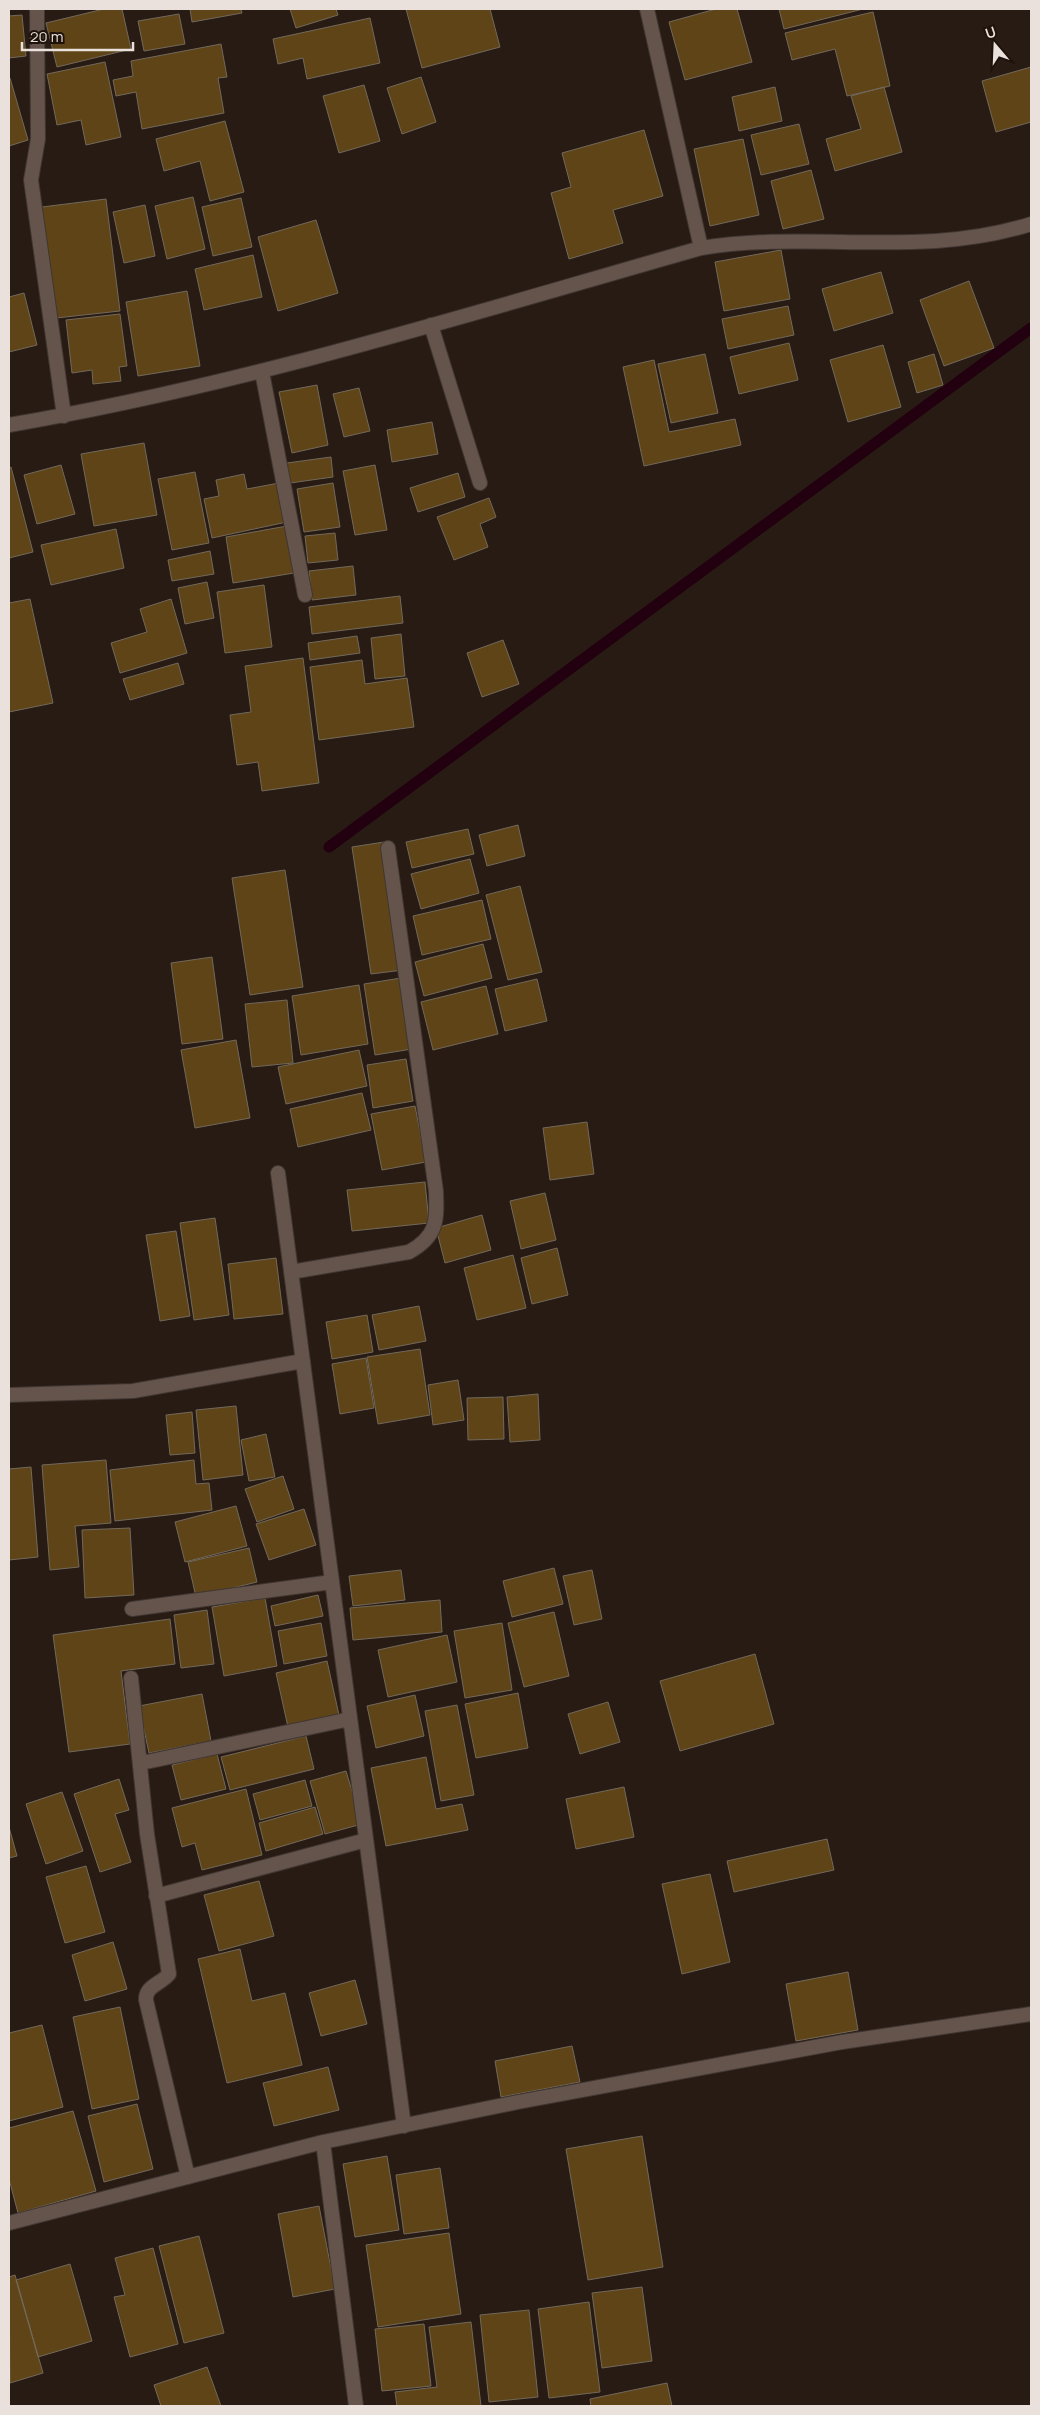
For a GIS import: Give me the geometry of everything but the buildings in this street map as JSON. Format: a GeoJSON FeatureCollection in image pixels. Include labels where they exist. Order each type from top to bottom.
{"type":"FeatureCollection","features":[{"type":"Feature","properties":{"kind":"street"},"geometry":{"type":"LineString","coordinates":[[37,9],[38,139],[31,180],[64,416]]}},
{"type":"Feature","properties":{"kind":"street"},"geometry":{"type":"LineString","coordinates":[[647,9],[701,248]]}},
{"type":"Feature","properties":{"kind":"street"},"geometry":{"type":"LineString","coordinates":[[9,425],[64,416],[179,392],[262,372],[701,248],[760,242],[914,244],[1001,234],[1031,224]]}},
{"type":"Feature","properties":{"kind":"street"},"geometry":{"type":"LineString","coordinates":[[431,325],[480,483]]}},
{"type":"Feature","properties":{"kind":"street"},"geometry":{"type":"LineString","coordinates":[[262,372],[305,595]]}},
{"type":"Feature","properties":{"kind":"street"},"geometry":{"type":"LineString","coordinates":[[291,1272],[410,1252],[432,1233],[437,1218],[436,1191],[388,848]]}},
{"type":"Feature","properties":{"kind":"street"},"geometry":{"type":"LineString","coordinates":[[278,1173],[404,2126]]}},
{"type":"Feature","properties":{"kind":"street"},"geometry":{"type":"LineString","coordinates":[[9,1395],[133,1391],[303,1360]]}},
{"type":"Feature","properties":{"kind":"street"},"geometry":{"type":"LineString","coordinates":[[132,1609],[332,1582]]}},
{"type":"Feature","properties":{"kind":"street"},"geometry":{"type":"LineString","coordinates":[[131,1678],[147,1834],[168,1974],[164,1980],[149,1989],[146,1994],[146,2000],[188,2177]]}},
{"type":"Feature","properties":{"kind":"street"},"geometry":{"type":"LineString","coordinates":[[140,1764],[350,1719]]}},
{"type":"Feature","properties":{"kind":"street"},"geometry":{"type":"LineString","coordinates":[[156,1896],[366,1840]]}},
{"type":"Feature","properties":{"kind":"street"},"geometry":{"type":"LineString","coordinates":[[9,2223],[323,2142],[721,2063],[1031,2014]]}},
{"type":"Feature","properties":{"kind":"street"},"geometry":{"type":"LineString","coordinates":[[323,2142],[356,2406]]}},
{"type":"Feature","properties":{"kind":"waterway"},"geometry":{"type":"LineString","coordinates":[[329,847],[1031,328]]}}]}
